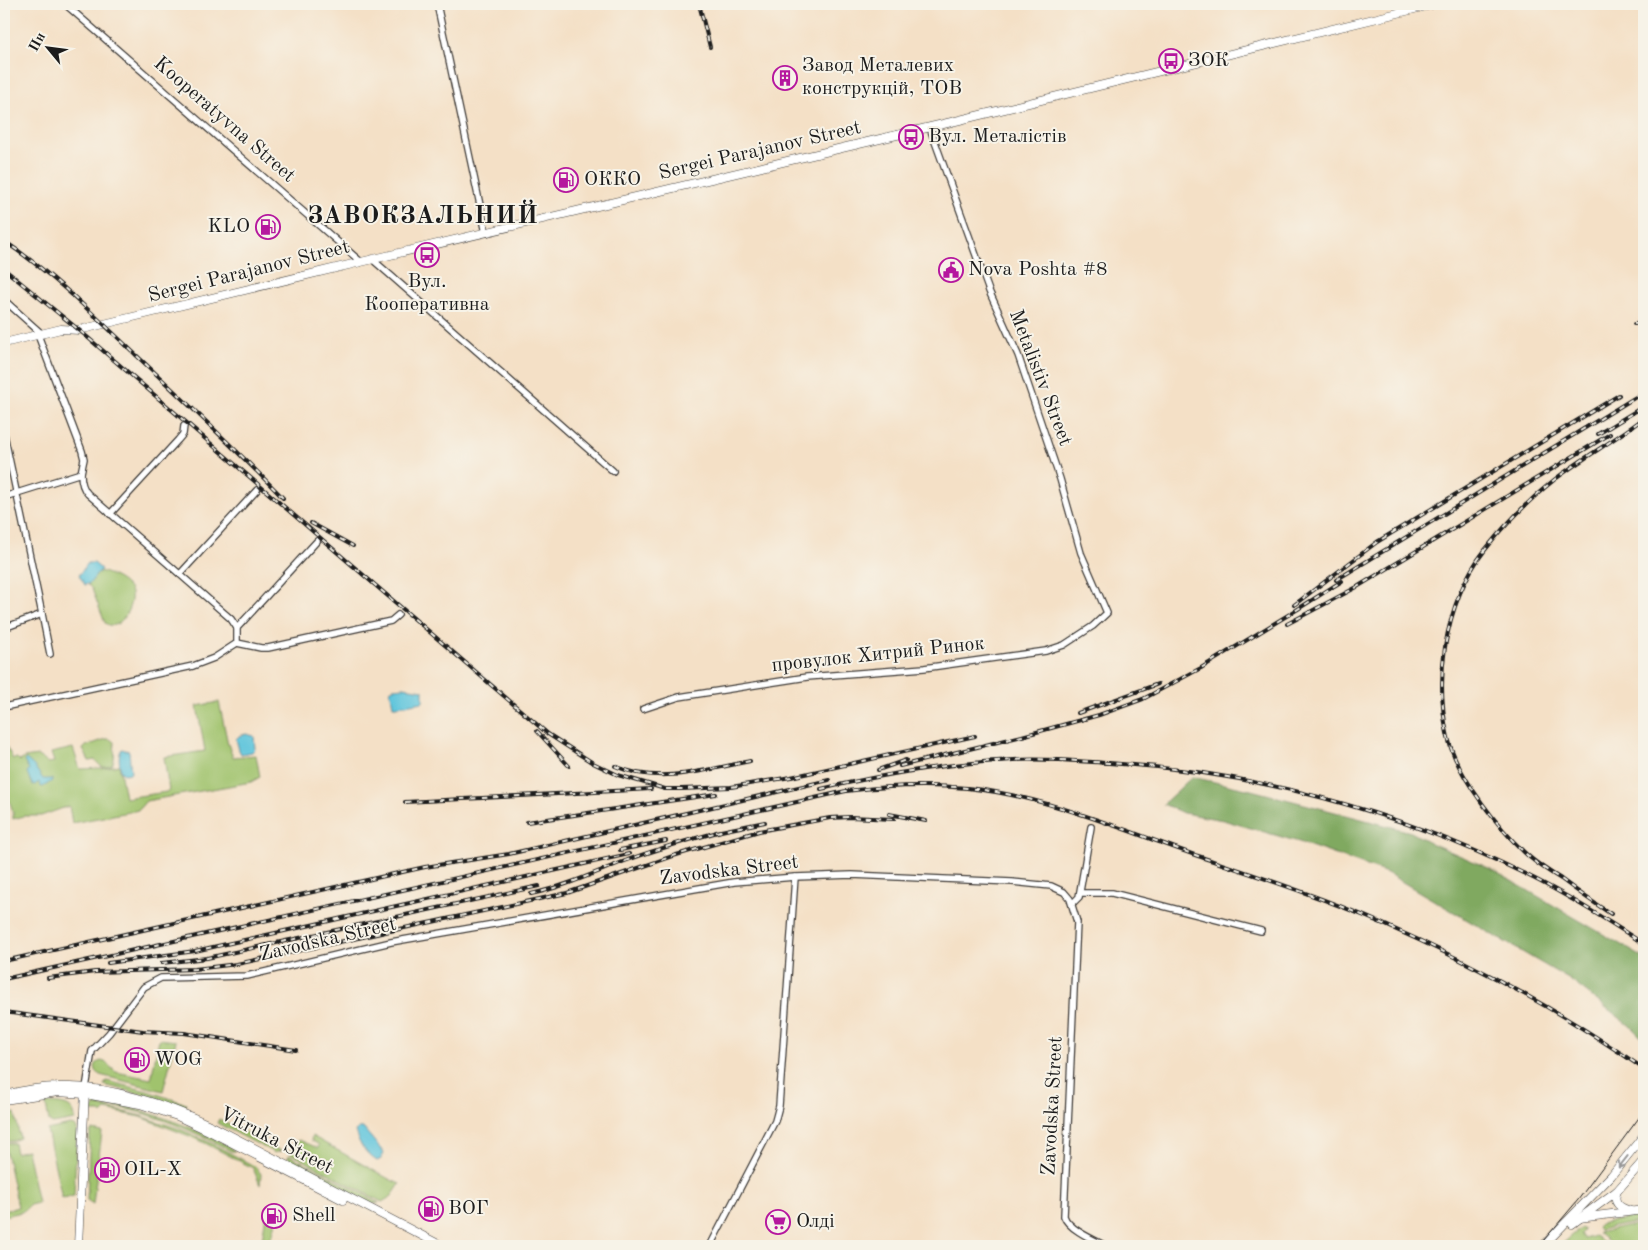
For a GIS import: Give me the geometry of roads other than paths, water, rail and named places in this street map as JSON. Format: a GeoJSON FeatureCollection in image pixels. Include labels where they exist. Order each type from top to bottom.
{"type":"FeatureCollection","features":[{"type":"Feature","properties":{"kind":"main road","name":"Sergei Parajanov Street"},"geometry":{"type":"LineString","coordinates":[[4,343],[60,329],[79,330],[930,128],[1435,4]]}},
{"type":"Feature","properties":{"kind":"main road"},"geometry":{"type":"LineString","coordinates":[[4,1095],[55,1086],[140,1104],[191,1122],[432,1246]]}},
{"type":"Feature","properties":{"kind":"main road"},"geometry":{"type":"LineString","coordinates":[[4,1100],[47,1093],[85,1091]]}},
{"type":"Feature","properties":{"kind":"main road"},"geometry":{"type":"LineString","coordinates":[[78,1246],[85,1091]]}},
{"type":"Feature","properties":{"kind":"main road","name":"Vitruka Street"},"geometry":{"type":"LineString","coordinates":[[85,1091],[141,1099],[186,1114],[442,1246]]}},
{"type":"Feature","properties":{"kind":"main road"},"geometry":{"type":"LineString","coordinates":[[1543,1246],[1612,1176],[1644,1135]]}},
{"type":"Feature","properties":{"kind":"main road"},"geometry":{"type":"LineString","coordinates":[[1560,1230],[1618,1191],[1644,1160]]}},
{"type":"Feature","properties":{"kind":"main road"},"geometry":{"type":"LineString","coordinates":[[1612,1176],[1618,1191],[1615,1202],[1619,1206],[1633,1212]]}},
{"type":"Feature","properties":{"kind":"main road"},"geometry":{"type":"LineString","coordinates":[[1587,1202],[1618,1191]]}},
{"type":"Feature","properties":{"kind":"main road"},"geometry":{"type":"LineString","coordinates":[[1549,1246],[1578,1218],[1644,1210]]}},
{"type":"Feature","properties":{"kind":"street","name":"Kooperatyvna Street"},"geometry":{"type":"LineString","coordinates":[[65,4],[361,262]]}},
{"type":"Feature","properties":{"kind":"street"},"geometry":{"type":"LineString","coordinates":[[437,4],[486,233]]}},
{"type":"Feature","properties":{"kind":"street","name":"Metalistiv Street"},"geometry":{"type":"LineString","coordinates":[[930,128],[989,291],[1018,355],[1060,479],[1081,553],[1108,613]]}},
{"type":"Feature","properties":{"kind":"street"},"geometry":{"type":"LineString","coordinates":[[372,259],[613,471]]}},
{"type":"Feature","properties":{"kind":"street"},"geometry":{"type":"LineString","coordinates":[[4,300],[40,334],[82,451],[84,459],[81,482],[84,490],[222,610],[237,628],[237,643]]}},
{"type":"Feature","properties":{"kind":"street"},"geometry":{"type":"LineString","coordinates":[[110,514],[178,440],[183,434],[184,426]]}},
{"type":"Feature","properties":{"kind":"street"},"geometry":{"type":"LineString","coordinates":[[4,434],[50,654]]}},
{"type":"Feature","properties":{"kind":"street"},"geometry":{"type":"LineString","coordinates":[[4,497],[81,472]]}},
{"type":"Feature","properties":{"kind":"street"},"geometry":{"type":"LineString","coordinates":[[180,574],[257,490]]}},
{"type":"Feature","properties":{"kind":"street"},"geometry":{"type":"LineString","coordinates":[[237,628],[317,541]]}},
{"type":"Feature","properties":{"kind":"street","name":"провулок Хитрий Ринок"},"geometry":{"type":"LineString","coordinates":[[643,709],[679,698],[807,677],[924,668],[1046,652],[1064,646],[1108,613]]}},
{"type":"Feature","properties":{"kind":"street"},"geometry":{"type":"LineString","coordinates":[[4,628],[42,614]]}},
{"type":"Feature","properties":{"kind":"street"},"geometry":{"type":"LineString","coordinates":[[4,707],[193,666],[214,658],[237,643],[268,648],[391,621],[398,615]]}},
{"type":"Feature","properties":{"kind":"street"},"geometry":{"type":"LineString","coordinates":[[4,826],[6,835],[4,840]]}},
{"type":"Feature","properties":{"kind":"street"},"geometry":{"type":"LineString","coordinates":[[1072,903],[1079,897],[1091,828]]}},
{"type":"Feature","properties":{"kind":"street","name":"Zavodska Street"},"geometry":{"type":"LineString","coordinates":[[85,1091],[92,1051],[109,1034],[144,987],[161,978],[247,976],[399,940],[734,882],[852,875],[1012,882],[1056,887],[1064,892],[1072,903],[1078,922],[1064,1216],[1066,1222],[1072,1227],[1106,1246]]}},
{"type":"Feature","properties":{"kind":"street"},"geometry":{"type":"LineString","coordinates":[[710,1246],[775,1121],[779,1106],[795,877]]}},
{"type":"Feature","properties":{"kind":"street"},"geometry":{"type":"LineString","coordinates":[[1080,893],[1112,893],[1261,930]]}},
{"type":"Feature","properties":{"kind":"water"},"geometry":{"type":"Polygon","coordinates":[[[88,563],[94,563],[101,569],[90,583],[85,585],[79,575],[88,563]]]}},
{"type":"Feature","properties":{"kind":"water"},"geometry":{"type":"Polygon","coordinates":[[[404,687],[423,690],[423,702],[393,706],[390,690],[404,687]]]}},
{"type":"Feature","properties":{"kind":"water"},"geometry":{"type":"Polygon","coordinates":[[[246,734],[254,736],[255,749],[252,752],[241,754],[236,739],[246,734]]]}},
{"type":"Feature","properties":{"kind":"water"},"geometry":{"type":"Polygon","coordinates":[[[122,749],[129,751],[131,773],[124,774],[121,772],[119,757],[122,749]]]}},
{"type":"Feature","properties":{"kind":"water"},"geometry":{"type":"Polygon","coordinates":[[[26,759],[34,766],[43,779],[52,779],[52,781],[43,787],[40,786],[39,782],[33,786],[27,773],[29,770],[24,761],[26,759]]]}},
{"type":"Feature","properties":{"kind":"water"},"geometry":{"type":"Polygon","coordinates":[[[363,1128],[384,1153],[381,1159],[377,1161],[363,1148],[355,1131],[363,1128]]]}},
{"type":"Feature","properties":{"kind":"tram line"},"geometry":{"type":"LineString","coordinates":[[1539,1246],[1578,1200],[1644,1111]]}},
{"type":"Feature","properties":{"kind":"railway"},"geometry":{"type":"LineString","coordinates":[[699,4],[710,47]]}},
{"type":"Feature","properties":{"kind":"railway"},"geometry":{"type":"LineString","coordinates":[[4,241],[22,253],[88,310],[211,426],[283,498]]}},
{"type":"Feature","properties":{"kind":"railway"},"geometry":{"type":"LineString","coordinates":[[4,269],[79,330],[548,734],[593,763],[618,775],[665,789],[731,787],[791,777],[975,736]]}},
{"type":"Feature","properties":{"kind":"railway"},"geometry":{"type":"LineString","coordinates":[[1634,324],[1644,323]]}},
{"type":"Feature","properties":{"kind":"railway"},"geometry":{"type":"LineString","coordinates":[[1336,580],[1644,392]]}},
{"type":"Feature","properties":{"kind":"railway"},"geometry":{"type":"LineString","coordinates":[[1294,605],[1377,542],[1619,395]]}},
{"type":"Feature","properties":{"kind":"railway"},"geometry":{"type":"LineString","coordinates":[[1598,434],[1644,406]]}},
{"type":"Feature","properties":{"kind":"railway"},"geometry":{"type":"LineString","coordinates":[[1611,914],[1528,856],[1503,830],[1482,803],[1464,775],[1451,748],[1443,711],[1442,672],[1445,647],[1454,608],[1470,572],[1485,550],[1518,513],[1554,480],[1644,418]]}},
{"type":"Feature","properties":{"kind":"railway"},"geometry":{"type":"LineString","coordinates":[[1287,624],[1357,587],[1610,434]]}},
{"type":"Feature","properties":{"kind":"railway"},"geometry":{"type":"LineString","coordinates":[[311,523],[353,546]]}},
{"type":"Feature","properties":{"kind":"railway"},"geometry":{"type":"LineString","coordinates":[[900,766],[1099,715],[1143,699],[1201,668],[1342,581]]}},
{"type":"Feature","properties":{"kind":"railway"},"geometry":{"type":"LineString","coordinates":[[1078,713],[1158,684]]}},
{"type":"Feature","properties":{"kind":"railway"},"geometry":{"type":"LineString","coordinates":[[537,731],[569,766]]}},
{"type":"Feature","properties":{"kind":"railway"},"geometry":{"type":"LineString","coordinates":[[821,789],[917,770],[989,761],[1026,759],[1109,763],[1217,775],[1323,798],[1375,813],[1426,831],[1476,851],[1525,874],[1585,907],[1644,944]]}},
{"type":"Feature","properties":{"kind":"railway"},"geometry":{"type":"LineString","coordinates":[[878,770],[906,760]]}},
{"type":"Feature","properties":{"kind":"railway"},"geometry":{"type":"LineString","coordinates":[[615,766],[631,772],[665,775],[699,772],[750,761]]}},
{"type":"Feature","properties":{"kind":"railway"},"geometry":{"type":"LineString","coordinates":[[4,961],[425,867],[509,854],[829,780]]}},
{"type":"Feature","properties":{"kind":"railway"},"geometry":{"type":"LineString","coordinates":[[4,979],[846,791],[906,786],[937,786],[997,792],[1055,806],[1336,905],[1415,938],[1483,972],[1549,1008],[1644,1069]]}},
{"type":"Feature","properties":{"kind":"railway"},"geometry":{"type":"LineString","coordinates":[[405,802],[651,789]]}},
{"type":"Feature","properties":{"kind":"railway"},"geometry":{"type":"LineString","coordinates":[[527,822],[716,794]]}},
{"type":"Feature","properties":{"kind":"railway"},"geometry":{"type":"LineString","coordinates":[[889,814],[926,821]]}},
{"type":"Feature","properties":{"kind":"railway"},"geometry":{"type":"LineString","coordinates":[[48,978],[95,972],[195,969],[237,964],[567,893],[673,856],[759,831],[830,818],[894,819]]}},
{"type":"Feature","properties":{"kind":"railway"},"geometry":{"type":"LineString","coordinates":[[716,832],[765,822]]}},
{"type":"Feature","properties":{"kind":"railway"},"geometry":{"type":"LineString","coordinates":[[531,894],[567,884],[625,861],[721,831]]}},
{"type":"Feature","properties":{"kind":"railway"},"geometry":{"type":"LineString","coordinates":[[620,850],[666,841]]}},
{"type":"Feature","properties":{"kind":"railway"},"geometry":{"type":"LineString","coordinates":[[108,963],[195,951],[629,854]]}},
{"type":"Feature","properties":{"kind":"railway"},"geometry":{"type":"LineString","coordinates":[[162,963],[207,958],[539,886]]}},
{"type":"Feature","properties":{"kind":"railway"},"geometry":{"type":"LineString","coordinates":[[4,1012],[143,1031],[184,1033],[296,1050]]}},
{"type":"Feature","properties":{"kind":"place","name":"ЗОК"},"geometry":{"type":"Point","coordinates":[1171,61]}},
{"type":"Feature","properties":{"kind":"place","name":"Завод Металевих конструкцій, ТОВ"},"geometry":{"type":"Point","coordinates":[785,78]}},
{"type":"Feature","properties":{"kind":"place","name":"Вул. Металістів"},"geometry":{"type":"Point","coordinates":[911,137]}},
{"type":"Feature","properties":{"kind":"place","name":"ОККО"},"geometry":{"type":"Point","coordinates":[566,180]}},
{"type":"Feature","properties":{"kind":"place","name":"KLO"},"geometry":{"type":"Point","coordinates":[268,227]}},
{"type":"Feature","properties":{"kind":"place","name":"Вул. Кооперативна"},"geometry":{"type":"Point","coordinates":[427,255]}},
{"type":"Feature","properties":{"kind":"place","name":"Nova Poshta #8"},"geometry":{"type":"Point","coordinates":[951,270]}},
{"type":"Feature","properties":{"kind":"place","name":"WOG"},"geometry":{"type":"Point","coordinates":[137,1060]}},
{"type":"Feature","properties":{"kind":"place","name":"OIL-X"},"geometry":{"type":"Point","coordinates":[107,1170]}},
{"type":"Feature","properties":{"kind":"place","name":"ВОГ"},"geometry":{"type":"Point","coordinates":[431,1209]}},
{"type":"Feature","properties":{"kind":"place","name":"Shell"},"geometry":{"type":"Point","coordinates":[274,1216]}},
{"type":"Feature","properties":{"kind":"place","name":"Олді"},"geometry":{"type":"Point","coordinates":[778,1222]}},
{"type":"Feature","properties":{"kind":"district","name":"ЗАВОКЗАЛЬНИЙ"},"geometry":{"type":"Point","coordinates":[423,216]}}]}
